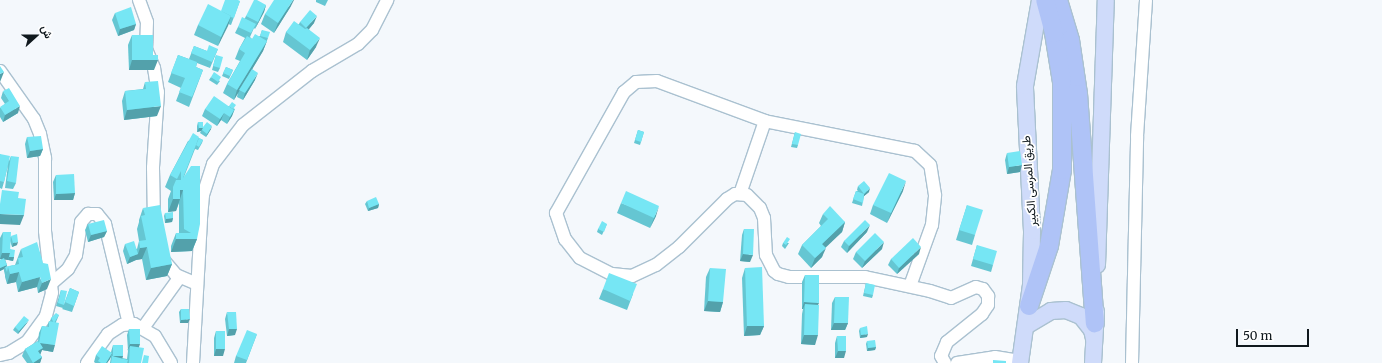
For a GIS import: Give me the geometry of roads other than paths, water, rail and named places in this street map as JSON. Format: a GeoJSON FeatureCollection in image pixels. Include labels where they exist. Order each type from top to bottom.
{"type":"FeatureCollection","features":[{"type":"Feature","properties":{"kind":"highway"},"geometry":{"type":"LineString","coordinates":[[1029,306],[1049,246],[1062,170],[1062,82],[1054,34],[1045,0]]}},
{"type":"Feature","properties":{"kind":"highway"},"geometry":{"type":"LineString","coordinates":[[1058,0],[1074,66],[1082,146],[1095,332]]}},
{"type":"Feature","properties":{"kind":"main road","name":"طريق المرسى الكبير"},"geometry":{"type":"LineString","coordinates":[[1020,362],[1029,306],[1032,231],[1025,86],[1040,0]]}},
{"type":"Feature","properties":{"kind":"main road"},"geometry":{"type":"LineString","coordinates":[[1093,363],[1106,0]]}},
{"type":"Feature","properties":{"kind":"main road"},"geometry":{"type":"LineString","coordinates":[[1026,326],[1051,311],[1073,311],[1088,323],[1095,332]]}},
{"type":"Feature","properties":{"kind":"street"},"geometry":{"type":"LineString","coordinates":[[139,0],[147,22],[146,49],[154,68],[158,92],[153,168],[155,232]]}},
{"type":"Feature","properties":{"kind":"street"},"geometry":{"type":"LineString","coordinates":[[193,363],[203,195],[213,164],[243,125],[308,74],[358,44],[372,30],[388,0]]}},
{"type":"Feature","properties":{"kind":"street"},"geometry":{"type":"LineString","coordinates":[[1132,363],[1137,136],[1146,0]]}},
{"type":"Feature","properties":{"kind":"street"},"geometry":{"type":"LineString","coordinates":[[0,71],[34,119],[40,134],[44,158],[47,263],[52,283],[50,306],[46,316],[27,342],[9,353],[0,355]]}},
{"type":"Feature","properties":{"kind":"street"},"geometry":{"type":"LineString","coordinates":[[910,286],[932,225],[935,195],[930,166],[915,152],[766,121],[657,81],[636,82],[624,92],[556,213],[565,239],[580,258],[612,274],[632,276],[656,265],[679,247],[727,199],[740,194],[747,195],[760,208],[764,218],[766,255],[774,271],[789,276],[865,277],[910,286],[951,298],[976,287],[987,292],[989,302],[982,314],[952,336],[945,346],[941,356],[945,363]]}},
{"type":"Feature","properties":{"kind":"street"},"geometry":{"type":"LineString","coordinates":[[740,194],[766,121]]}},
{"type":"Feature","properties":{"kind":"street"},"geometry":{"type":"LineString","coordinates":[[52,283],[68,269],[76,255],[81,222],[88,214],[97,214],[104,224],[129,324]]}},
{"type":"Feature","properties":{"kind":"street"},"geometry":{"type":"LineString","coordinates":[[158,246],[162,260],[179,278],[197,284]]}},
{"type":"Feature","properties":{"kind":"street"},"geometry":{"type":"LineString","coordinates":[[142,328],[179,278]]}},
{"type":"Feature","properties":{"kind":"street"},"geometry":{"type":"LineString","coordinates":[[87,363],[108,334],[122,325],[129,324],[142,328],[155,336],[171,363]]}},
{"type":"Feature","properties":{"kind":"street"},"geometry":{"type":"LineString","coordinates":[[957,363],[995,357],[1020,362]]}}]}
